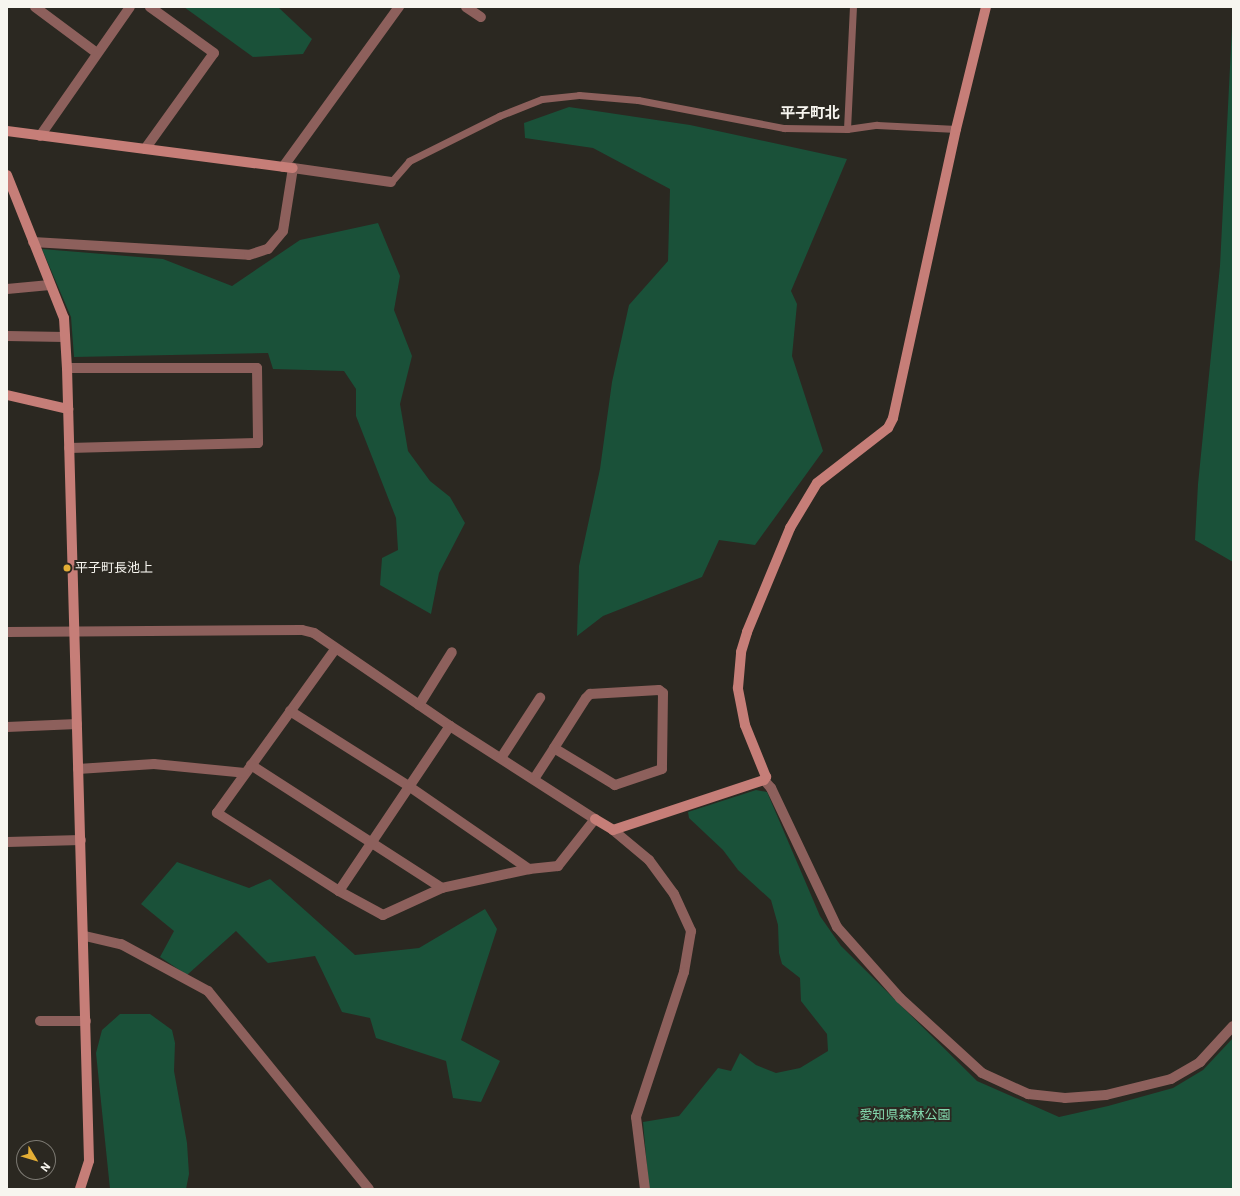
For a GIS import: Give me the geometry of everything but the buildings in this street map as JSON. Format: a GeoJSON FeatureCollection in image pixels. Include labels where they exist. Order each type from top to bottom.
{"type":"FeatureCollection","features":[{"type":"Feature","properties":{"kind":"street"},"geometry":{"type":"LineString","coordinates":[[35,7],[98,53]]}},
{"type":"Feature","properties":{"kind":"street"},"geometry":{"type":"LineString","coordinates":[[40,136],[130,7]]}},
{"type":"Feature","properties":{"kind":"street"},"geometry":{"type":"LineString","coordinates":[[146,149],[214,53],[150,7]]}},
{"type":"Feature","properties":{"kind":"street"},"geometry":{"type":"LineString","coordinates":[[33,242],[249,255],[268,249],[282,231],[288,167],[399,7]]}},
{"type":"Feature","properties":{"kind":"street"},"geometry":{"type":"LineString","coordinates":[[466,7],[481,17]]}},
{"type":"Feature","properties":{"kind":"street"},"geometry":{"type":"LineString","coordinates":[[764,780],[766,771],[745,725],[738,688],[741,652],[747,632],[790,528],[817,483],[891,423],[956,129],[986,7]]}},
{"type":"Feature","properties":{"kind":"street"},"geometry":{"type":"LineString","coordinates":[[7,132],[288,167],[390,182]]}},
{"type":"Feature","properties":{"kind":"street"},"geometry":{"type":"LineString","coordinates":[[7,175],[64,318],[67,368],[78,769],[85,936],[89,1161],[80,1189]]}},
{"type":"Feature","properties":{"kind":"street"},"geometry":{"type":"LineString","coordinates":[[7,289],[50,285]]}},
{"type":"Feature","properties":{"kind":"street"},"geometry":{"type":"LineString","coordinates":[[7,336],[65,337]]}},
{"type":"Feature","properties":{"kind":"street"},"geometry":{"type":"LineString","coordinates":[[67,368],[257,368],[258,443],[69,448]]}},
{"type":"Feature","properties":{"kind":"street"},"geometry":{"type":"LineString","coordinates":[[7,395],[68,409]]}},
{"type":"Feature","properties":{"kind":"street"},"geometry":{"type":"LineString","coordinates":[[7,632],[302,630],[314,633],[450,726],[613,830],[649,860],[674,894],[691,931],[684,972],[636,1117],[645,1189]]}},
{"type":"Feature","properties":{"kind":"street"},"geometry":{"type":"LineString","coordinates":[[336,648],[217,813],[339,892],[383,916],[442,888],[529,869],[558,866],[595,819]]}},
{"type":"Feature","properties":{"kind":"street"},"geometry":{"type":"LineString","coordinates":[[419,705],[452,652]]}},
{"type":"Feature","properties":{"kind":"street"},"geometry":{"type":"LineString","coordinates":[[534,780],[554,748],[590,694],[659,690],[663,692],[662,769],[615,785],[554,748]]}},
{"type":"Feature","properties":{"kind":"street"},"geometry":{"type":"LineString","coordinates":[[500,758],[540,698]]}},
{"type":"Feature","properties":{"kind":"street"},"geometry":{"type":"LineString","coordinates":[[290,711],[410,787],[529,869]]}},
{"type":"Feature","properties":{"kind":"street"},"geometry":{"type":"LineString","coordinates":[[7,727],[77,724]]}},
{"type":"Feature","properties":{"kind":"street"},"geometry":{"type":"LineString","coordinates":[[339,892],[450,726]]}},
{"type":"Feature","properties":{"kind":"street"},"geometry":{"type":"LineString","coordinates":[[78,769],[154,764],[248,769],[442,888]]}},
{"type":"Feature","properties":{"kind":"street"},"geometry":{"type":"LineString","coordinates":[[613,830],[764,780]]}},
{"type":"Feature","properties":{"kind":"street"},"geometry":{"type":"LineString","coordinates":[[764,780],[771,788],[837,927],[900,998],[982,1073],[1028,1094],[1065,1098],[1106,1094],[1171,1079],[1200,1062],[1233,1026]]}},
{"type":"Feature","properties":{"kind":"street"},"geometry":{"type":"LineString","coordinates":[[7,842],[81,840]]}},
{"type":"Feature","properties":{"kind":"street"},"geometry":{"type":"LineString","coordinates":[[85,936],[120,944],[208,991],[369,1189]]}},
{"type":"Feature","properties":{"kind":"street"},"geometry":{"type":"LineString","coordinates":[[40,1021],[86,1021]]}},
{"type":"Feature","properties":{"kind":"lane"},"geometry":{"type":"LineString","coordinates":[[847,129],[853,7]]}},
{"type":"Feature","properties":{"kind":"lane"},"geometry":{"type":"LineString","coordinates":[[390,182],[409,161],[499,116],[542,99],[604,96],[784,128],[847,129],[877,125],[956,129]]}},
{"type":"Feature","properties":{"kind":"green space"},"geometry":{"type":"Polygon","coordinates":[[[184,7],[278,7],[312,39],[303,54],[253,57],[184,7]]]}},
{"type":"Feature","properties":{"kind":"green space"},"geometry":{"type":"Polygon","coordinates":[[[1233,7],[1233,562],[1195,540],[1198,484],[1220,266],[1233,7]]]}},
{"type":"Feature","properties":{"kind":"green space"},"geometry":{"type":"Polygon","coordinates":[[[569,107],[690,125],[847,159],[791,291],[797,304],[792,356],[823,451],[755,545],[719,540],[702,577],[603,616],[577,636],[579,566],[600,469],[612,382],[629,305],[668,261],[670,189],[593,148],[525,138],[524,123],[569,107]]]}},
{"type":"Feature","properties":{"kind":"green space"},"geometry":{"type":"Polygon","coordinates":[[[378,223],[400,276],[394,310],[412,356],[400,404],[408,451],[430,481],[450,497],[465,523],[439,573],[431,614],[380,585],[382,558],[398,550],[396,518],[356,416],[356,389],[344,371],[273,369],[268,353],[74,357],[71,317],[42,249],[163,259],[232,286],[300,240],[378,223]]]}},
{"type":"Feature","properties":{"kind":"green space","name":"愛知県森林公園"},"geometry":{"type":"Polygon","coordinates":[[[756,790],[767,792],[820,916],[841,946],[977,1081],[1059,1117],[1108,1106],[1173,1088],[1203,1070],[1233,1038],[1233,1189],[649,1189],[643,1122],[679,1116],[718,1068],[731,1071],[740,1053],[756,1065],[776,1073],[800,1068],[828,1051],[827,1034],[801,1001],[800,978],[782,964],[779,953],[778,925],[771,900],[738,870],[723,850],[689,818],[688,812],[756,790]]]}},
{"type":"Feature","properties":{"kind":"green space"},"geometry":{"type":"Polygon","coordinates":[[[177,862],[249,888],[270,879],[355,955],[419,948],[485,909],[497,929],[461,1040],[500,1061],[481,1102],[453,1098],[446,1061],[376,1038],[370,1018],[342,1012],[315,956],[268,963],[236,931],[187,975],[160,957],[174,931],[141,904],[177,862]]]}},
{"type":"Feature","properties":{"kind":"green space"},"geometry":{"type":"Polygon","coordinates":[[[120,1014],[150,1014],[172,1030],[175,1043],[174,1071],[187,1143],[189,1174],[186,1189],[110,1189],[96,1053],[102,1030],[120,1014]]]}},
{"type":"Feature","properties":{"kind":"place","name":"平子町長池上"},"geometry":{"type":"Point","coordinates":[67,568]}},
{"type":"Feature","properties":{"kind":"district","name":"平子町北"},"geometry":{"type":"Point","coordinates":[810,114]}}]}
